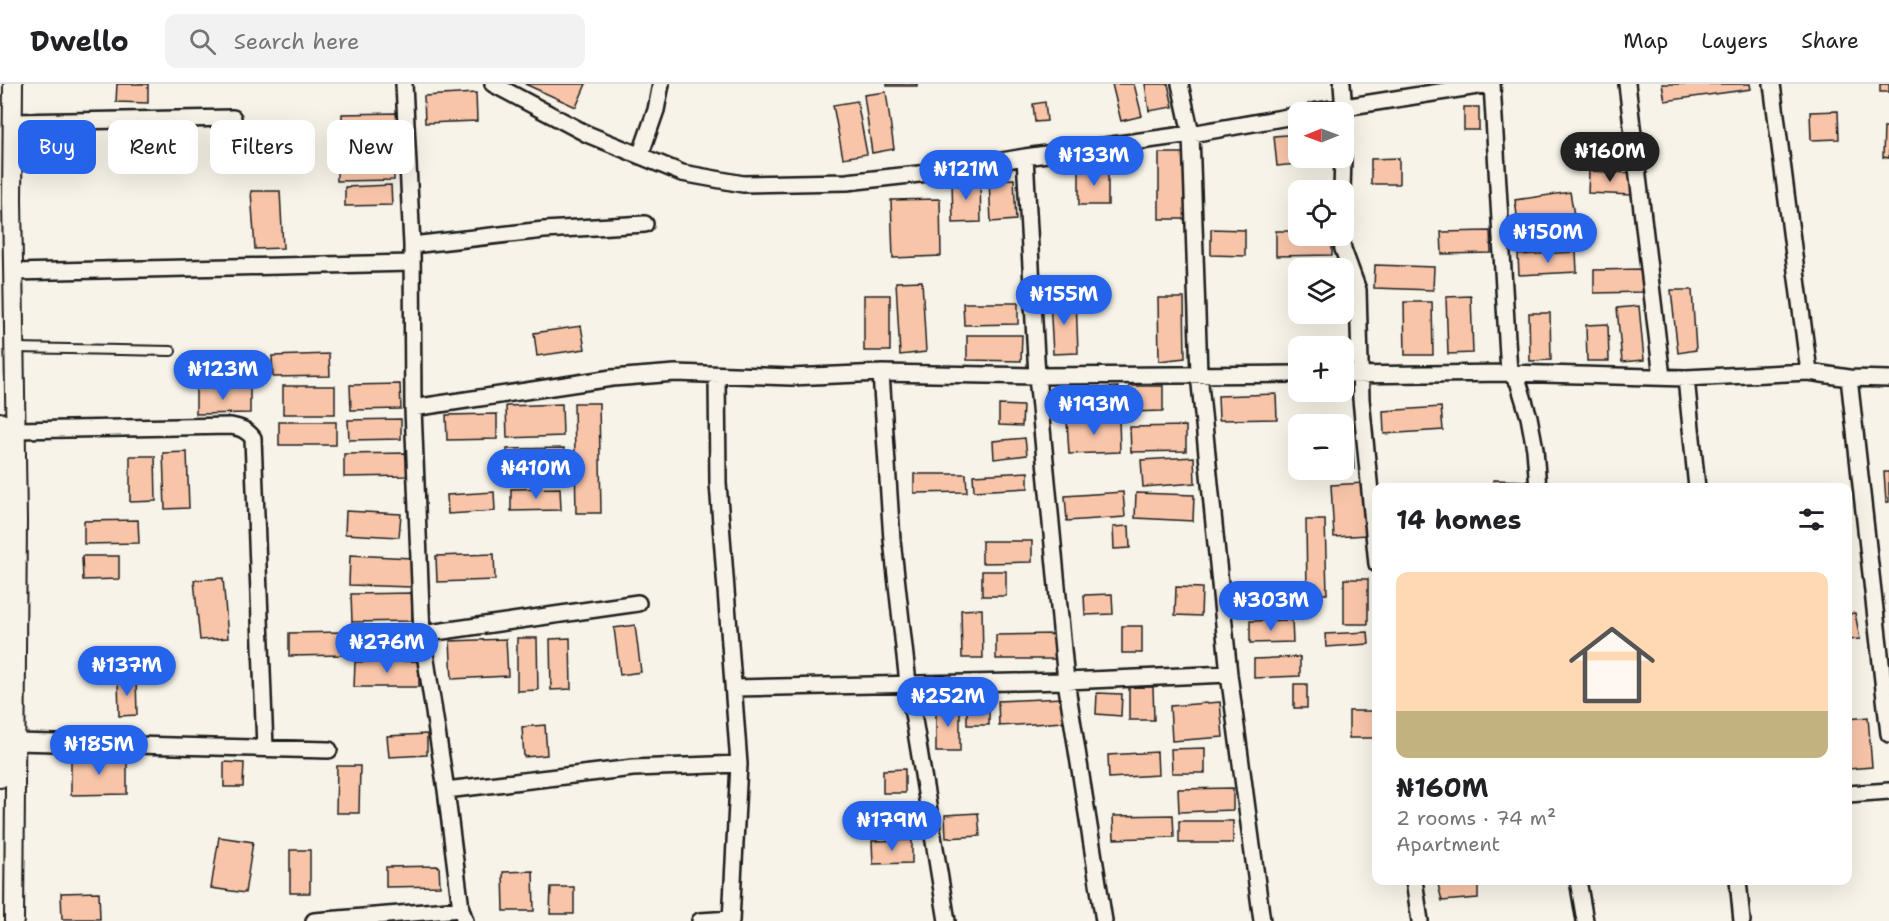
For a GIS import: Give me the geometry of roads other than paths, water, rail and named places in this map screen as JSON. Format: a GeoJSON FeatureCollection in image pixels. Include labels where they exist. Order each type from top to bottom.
{"type":"FeatureCollection","features":[{"type":"Feature","properties":{"kind":"street"},"geometry":{"type":"LineString","coordinates":[[13,84],[14,348],[1,502],[5,742],[14,921]]}},
{"type":"Feature","properties":{"kind":"street"},"geometry":{"type":"LineString","coordinates":[[314,921],[463,915],[422,634],[413,408],[412,245],[404,84]]}},
{"type":"Feature","properties":{"kind":"street"},"geometry":{"type":"LineString","coordinates":[[493,84],[587,134],[640,156],[682,172],[743,184],[847,182],[937,172],[1025,157],[1191,134],[1288,117]]}},
{"type":"Feature","properties":{"kind":"street"},"geometry":{"type":"LineString","coordinates":[[640,156],[656,110],[661,84]]}},
{"type":"Feature","properties":{"kind":"street"},"geometry":{"type":"LineString","coordinates":[[1180,84],[1191,134],[1199,374],[1229,674],[1262,921]]}},
{"type":"Feature","properties":{"kind":"street"},"geometry":{"type":"LineString","coordinates":[[1342,84],[1343,102]]}},
{"type":"Feature","properties":{"kind":"street"},"geometry":{"type":"LineString","coordinates":[[1354,108],[1491,84],[1509,373],[1518,381],[1529,417],[1535,449],[1538,483]]}},
{"type":"Feature","properties":{"kind":"street"},"geometry":{"type":"LineString","coordinates":[[1627,84],[1662,377]]}},
{"type":"Feature","properties":{"kind":"street"},"geometry":{"type":"LineString","coordinates":[[1772,84],[1809,372]]}},
{"type":"Feature","properties":{"kind":"street"},"geometry":{"type":"LineString","coordinates":[[13,122],[232,118]]}},
{"type":"Feature","properties":{"kind":"street"},"geometry":{"type":"LineString","coordinates":[[1025,157],[1037,376],[1066,681],[1104,921]]}},
{"type":"Feature","properties":{"kind":"street"},"geometry":{"type":"LineString","coordinates":[[412,245],[544,230],[645,224]]}},
{"type":"Feature","properties":{"kind":"street"},"geometry":{"type":"LineString","coordinates":[[1343,246],[1358,290],[1363,429],[1372,516]]}},
{"type":"Feature","properties":{"kind":"street"},"geometry":{"type":"LineString","coordinates":[[13,272],[412,262]]}},
{"type":"Feature","properties":{"kind":"street"},"geometry":{"type":"LineString","coordinates":[[1354,375],[1509,373],[1686,378],[1809,372],[1849,378],[1889,379]]}},
{"type":"Feature","properties":{"kind":"street"},"geometry":{"type":"LineString","coordinates":[[413,408],[612,378],[675,373],[791,377],[881,373],[1037,376],[1288,374]]}},
{"type":"Feature","properties":{"kind":"street"},"geometry":{"type":"LineString","coordinates":[[881,373],[892,540],[908,683],[947,921]]}},
{"type":"Feature","properties":{"kind":"street"},"geometry":{"type":"LineString","coordinates":[[700,921],[731,920],[739,764],[718,483],[717,375]]}},
{"type":"Feature","properties":{"kind":"street"},"geometry":{"type":"LineString","coordinates":[[1686,378],[1696,483]]}},
{"type":"Feature","properties":{"kind":"street"},"geometry":{"type":"LineString","coordinates":[[1849,378],[1889,734]]}},
{"type":"Feature","properties":{"kind":"street"},"geometry":{"type":"LineString","coordinates":[[0,778],[5,742],[17,520],[8,426]]}},
{"type":"Feature","properties":{"kind":"street"},"geometry":{"type":"LineString","coordinates":[[8,426],[231,426],[248,432],[253,438],[265,748]]}},
{"type":"Feature","properties":{"kind":"street"},"geometry":{"type":"LineString","coordinates":[[422,634],[638,603]]}},
{"type":"Feature","properties":{"kind":"street"},"geometry":{"type":"LineString","coordinates":[[734,688],[1066,681],[1229,674]]}},
{"type":"Feature","properties":{"kind":"street"},"geometry":{"type":"LineString","coordinates":[[5,742],[329,750]]}},
{"type":"Feature","properties":{"kind":"street"},"geometry":{"type":"LineString","coordinates":[[446,790],[633,768],[739,764]]}},
{"type":"Feature","properties":{"kind":"street"},"geometry":{"type":"LineString","coordinates":[[1852,794],[1889,791]]}},
{"type":"Feature","properties":{"kind":"street"},"geometry":{"type":"LineString","coordinates":[[1415,885],[1420,921]]}},
{"type":"Feature","properties":{"kind":"street"},"geometry":{"type":"LineString","coordinates":[[1579,885],[1585,921]]}},
{"type":"Feature","properties":{"kind":"street"},"geometry":{"type":"LineString","coordinates":[[1738,885],[1742,921]]}},
{"type":"Feature","properties":{"kind":"lane"},"geometry":{"type":"LineString","coordinates":[[14,348],[171,351]]}}]}
